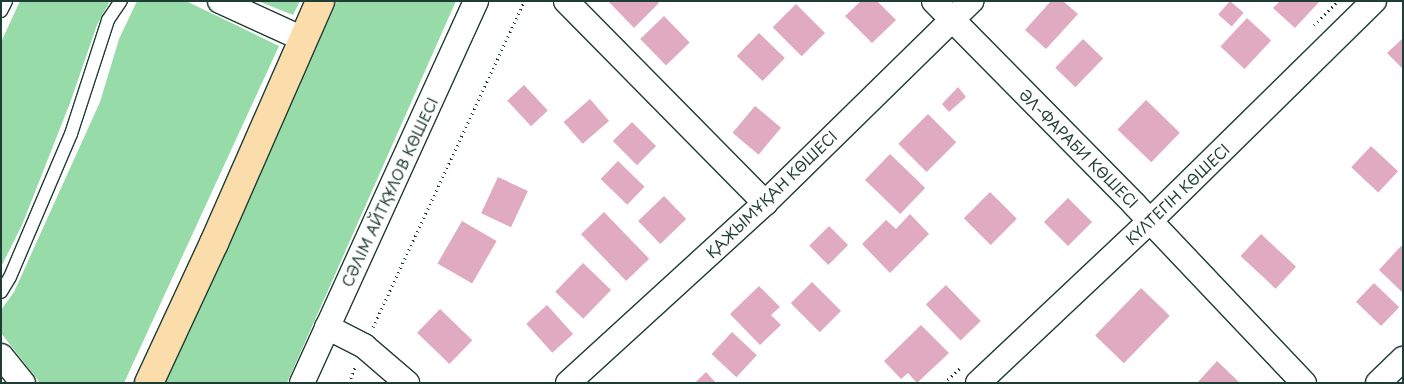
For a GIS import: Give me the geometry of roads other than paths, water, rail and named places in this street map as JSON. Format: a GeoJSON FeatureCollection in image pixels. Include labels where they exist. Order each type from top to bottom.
{"type":"FeatureCollection","features":[{"type":"Feature","properties":{"kind":"highway"},"geometry":{"type":"LineString","coordinates":[[149,383],[214,243],[320,1]]}},
{"type":"Feature","properties":{"kind":"street"},"geometry":{"type":"LineString","coordinates":[[220,1],[304,39]]}},
{"type":"Feature","properties":{"kind":"street","name":"СӘЛІМ АЙТҚҰЛОВ КӨШЕСІ"},"geometry":{"type":"LineString","coordinates":[[302,383],[476,1]]}},
{"type":"Feature","properties":{"kind":"street"},"geometry":{"type":"LineString","coordinates":[[566,1],[765,203]]}},
{"type":"Feature","properties":{"kind":"street","name":"ӘЛ-ФАРАБИ КӨШЕСІ"},"geometry":{"type":"LineString","coordinates":[[934,1],[1304,383]]}},
{"type":"Feature","properties":{"kind":"street","name":"ҚАЖЫМҰҚАН КӨШЕСІ"},"geometry":{"type":"LineString","coordinates":[[568,383],[765,203],[970,1]]}},
{"type":"Feature","properties":{"kind":"street","name":"КҮЛТЕГІН КӨШЕСІ"},"geometry":{"type":"LineString","coordinates":[[978,383],[1150,222],[1374,1]]}},
{"type":"Feature","properties":{"kind":"street"},"geometry":{"type":"LineString","coordinates":[[327,326],[364,346],[407,383]]}},
{"type":"Feature","properties":{"kind":"street"},"geometry":{"type":"LineString","coordinates":[[1,356],[23,383]]}},
{"type":"Feature","properties":{"kind":"street"},"geometry":{"type":"LineString","coordinates":[[1378,383],[1403,359]]}},
{"type":"Feature","properties":{"kind":"lane"},"geometry":{"type":"LineString","coordinates":[[1,11],[6,1]]}},
{"type":"Feature","properties":{"kind":"lane"},"geometry":{"type":"LineString","coordinates":[[1,292],[10,277],[71,134],[108,20],[121,1]]}}]}
